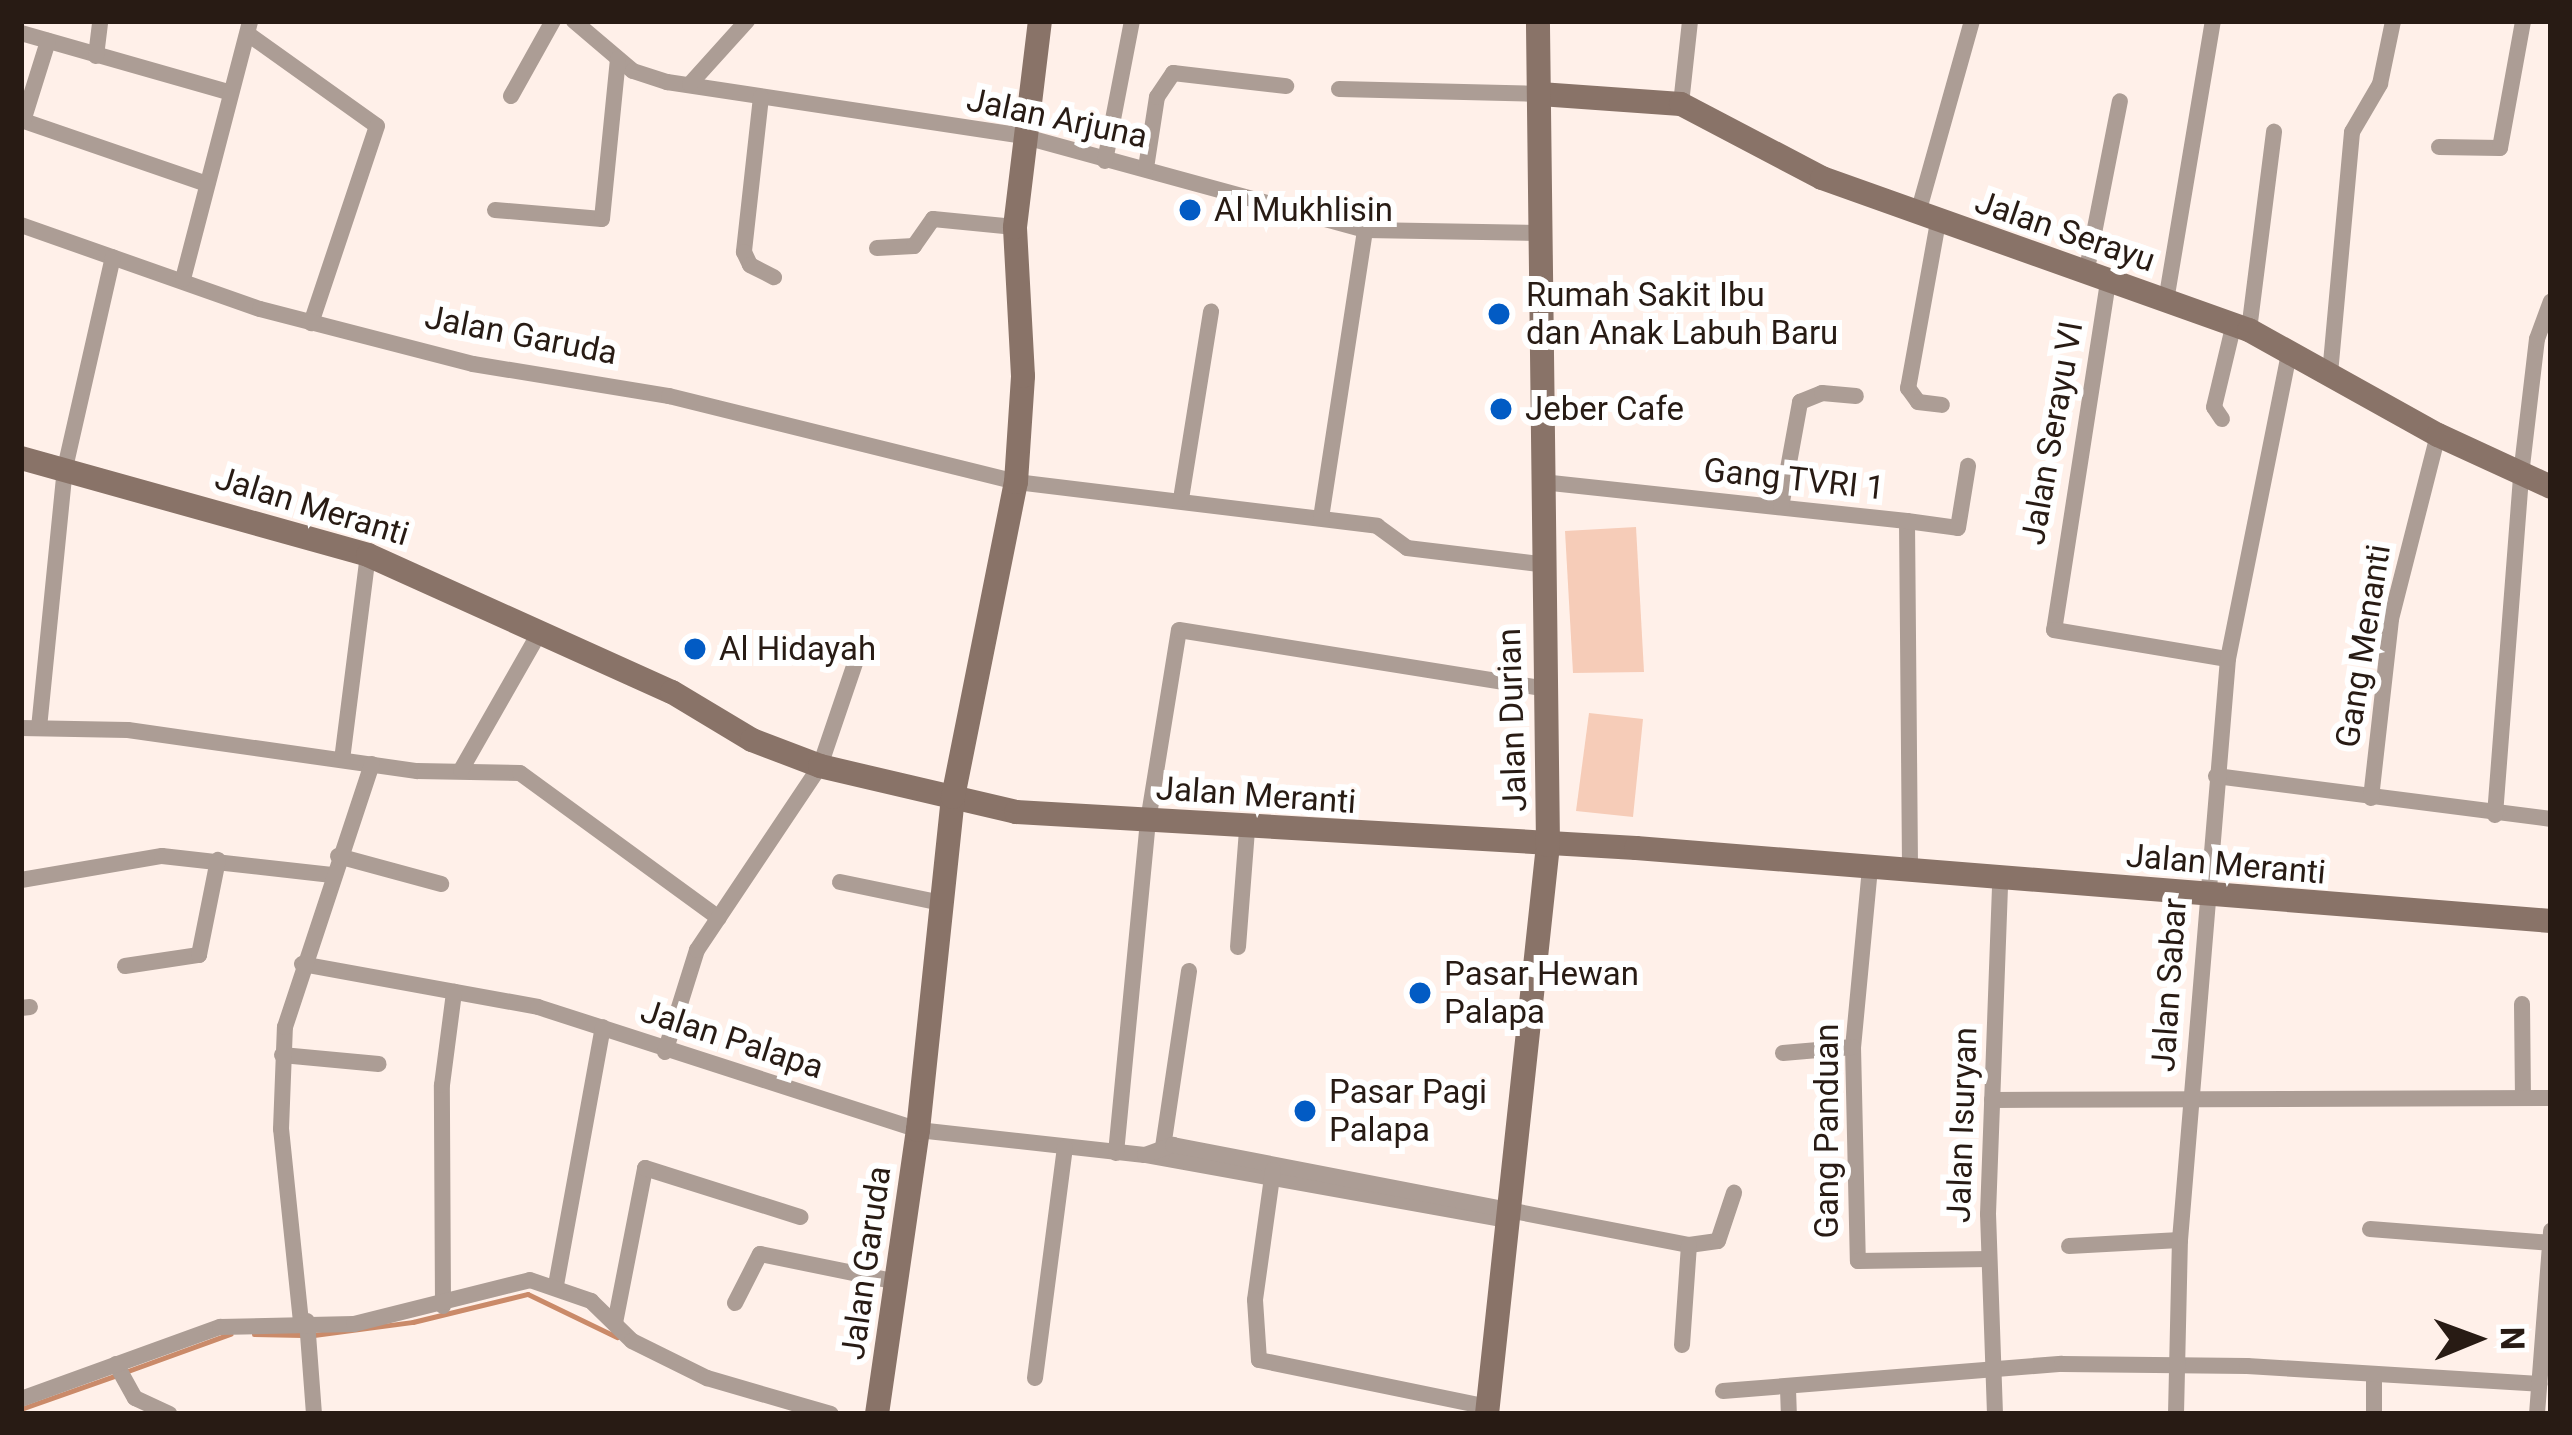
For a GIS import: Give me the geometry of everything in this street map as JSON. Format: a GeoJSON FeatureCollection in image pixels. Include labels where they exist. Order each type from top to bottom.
{"type":"FeatureCollection","features":[{"type":"Feature","properties":{"kind":"street"},"geometry":{"type":"LineString","coordinates":[[96,56],[100,21]]}},
{"type":"Feature","properties":{"kind":"street"},"geometry":{"type":"LineString","coordinates":[[511,96],[553,21]]}},
{"type":"Feature","properties":{"kind":"street","name":"Jalan Arjuna"},"geometry":{"type":"LineString","coordinates":[[574,21],[618,59],[652,78],[1022,136],[1365,230],[1542,233]]}},
{"type":"Feature","properties":{"kind":"street"},"geometry":{"type":"LineString","coordinates":[[690,84],[747,21]]}},
{"type":"Feature","properties":{"kind":"street","name":"Jalan Garuda"},"geometry":{"type":"LineString","coordinates":[[878,1414],[918,1130],[953,797],[1016,482],[1023,376],[1016,227],[1022,136],[1040,21]]}},
{"type":"Feature","properties":{"kind":"street"},"geometry":{"type":"LineString","coordinates":[[1106,161],[1132,21]]}},
{"type":"Feature","properties":{"kind":"street","name":"Jalan Durian"},"geometry":{"type":"LineString","coordinates":[[1487,1411],[1512,1214],[1548,845],[1539,564],[1542,233],[1538,21]]}},
{"type":"Feature","properties":{"kind":"street"},"geometry":{"type":"LineString","coordinates":[[1681,104],[1690,21]]}},
{"type":"Feature","properties":{"kind":"street"},"geometry":{"type":"LineString","coordinates":[[1942,405],[1918,402],[1908,388],[1928,218],[1972,21]]}},
{"type":"Feature","properties":{"kind":"street"},"geometry":{"type":"LineString","coordinates":[[2166,301],[2213,21]]}},
{"type":"Feature","properties":{"kind":"street"},"geometry":{"type":"LineString","coordinates":[[2330,374],[2352,132],[2380,84],[2393,21]]}},
{"type":"Feature","properties":{"kind":"street"},"geometry":{"type":"LineString","coordinates":[[2439,147],[2500,148],[2523,21]]}},
{"type":"Feature","properties":{"kind":"street"},"geometry":{"type":"LineString","coordinates":[[183,279],[249,27],[377,126],[310,323]]}},
{"type":"Feature","properties":{"kind":"street"},"geometry":{"type":"LineString","coordinates":[[21,33],[231,93]]}},
{"type":"Feature","properties":{"kind":"street"},"geometry":{"type":"LineString","coordinates":[[48,41],[22,120],[207,184]]}},
{"type":"Feature","properties":{"kind":"street"},"geometry":{"type":"LineString","coordinates":[[495,210],[602,219],[618,59]]}},
{"type":"Feature","properties":{"kind":"street"},"geometry":{"type":"LineString","coordinates":[[1146,169],[1157,97],[1172,73],[1286,86]]}},
{"type":"Feature","properties":{"kind":"street"},"geometry":{"type":"LineString","coordinates":[[1339,89],[1540,94]]}},
{"type":"Feature","properties":{"kind":"street","name":"Jalan Serayu"},"geometry":{"type":"LineString","coordinates":[[1540,94],[1681,104],[1822,178],[2242,327],[2438,435],[2551,488]]}},
{"type":"Feature","properties":{"kind":"street"},"geometry":{"type":"LineString","coordinates":[[761,98],[743,252],[750,266],[774,277]]}},
{"type":"Feature","properties":{"kind":"street","name":"Jalan Serayu VI"},"geometry":{"type":"LineString","coordinates":[[2120,101],[2056,596],[2060,634],[2228,659]]}},
{"type":"Feature","properties":{"kind":"street"},"geometry":{"type":"LineString","coordinates":[[2222,419],[2214,407],[2242,327],[2273,132]]}},
{"type":"Feature","properties":{"kind":"street"},"geometry":{"type":"LineString","coordinates":[[877,248],[910,249],[933,219],[1016,227]]}},
{"type":"Feature","properties":{"kind":"street","name":"Jalan Garuda"},"geometry":{"type":"LineString","coordinates":[[21,225],[310,323],[473,364],[669,396],[1016,482],[1377,526],[1407,548],[1539,564]]}},
{"type":"Feature","properties":{"kind":"street"},"geometry":{"type":"LineString","coordinates":[[1322,518],[1365,230]]}},
{"type":"Feature","properties":{"kind":"street"},"geometry":{"type":"LineString","coordinates":[[113,257],[64,468],[30,728],[128,730],[541,782],[719,918]]}},
{"type":"Feature","properties":{"kind":"street"},"geometry":{"type":"LineString","coordinates":[[2495,815],[2522,475],[2537,339],[2551,301]]}},
{"type":"Feature","properties":{"kind":"street"},"geometry":{"type":"LineString","coordinates":[[1181,500],[1210,310]]}},
{"type":"Feature","properties":{"kind":"street","name":"Jalan Sabar"},"geometry":{"type":"LineString","coordinates":[[2176,1414],[2180,1240],[2204,895],[2228,659],[2290,350]]}},
{"type":"Feature","properties":{"kind":"street"},"geometry":{"type":"LineString","coordinates":[[1781,507],[1800,402],[1822,393],[1856,396]]}},
{"type":"Feature","properties":{"kind":"street","name":"Gang Menanti"},"geometry":{"type":"LineString","coordinates":[[2371,798],[2391,619],[2438,435]]}},
{"type":"Feature","properties":{"kind":"street","name":"Jalan Meranti"},"geometry":{"type":"LineString","coordinates":[[21,458],[368,555],[820,766],[1016,812],[1246,830],[1548,845],[2551,921]]}},
{"type":"Feature","properties":{"kind":"street"},"geometry":{"type":"LineString","coordinates":[[1906,520],[1958,528],[1968,466]]}},
{"type":"Feature","properties":{"kind":"street","name":"Gang TVRI 1"},"geometry":{"type":"LineString","coordinates":[[1542,482],[1906,520],[1910,871]]}},
{"type":"Feature","properties":{"kind":"street"},"geometry":{"type":"LineString","coordinates":[[342,760],[368,555]]}},
{"type":"Feature","properties":{"kind":"street"},"geometry":{"type":"LineString","coordinates":[[1116,1153],[1148,821],[1184,627],[1546,689]]}},
{"type":"Feature","properties":{"kind":"street"},"geometry":{"type":"LineString","coordinates":[[461,770],[539,632]]}},
{"type":"Feature","properties":{"kind":"street"},"geometry":{"type":"LineString","coordinates":[[665,1052],[686,977],[719,918],[820,766],[863,640]]}},
{"type":"Feature","properties":{"kind":"street"},"geometry":{"type":"LineString","coordinates":[[314,1414],[312,1356],[288,1240],[282,1055],[302,964],[372,764]]}},
{"type":"Feature","properties":{"kind":"street"},"geometry":{"type":"LineString","coordinates":[[2216,776],[2551,819]]}},
{"type":"Feature","properties":{"kind":"street"},"geometry":{"type":"LineString","coordinates":[[1238,947],[1246,830]]}},
{"type":"Feature","properties":{"kind":"street"},"geometry":{"type":"LineString","coordinates":[[338,856],[441,884]]}},
{"type":"Feature","properties":{"kind":"street"},"geometry":{"type":"LineString","coordinates":[[21,880],[142,857],[218,860],[332,875]]}},
{"type":"Feature","properties":{"kind":"street"},"geometry":{"type":"LineString","coordinates":[[125,966],[199,956],[218,860]]}},
{"type":"Feature","properties":{"kind":"street","name":"Gang Panduan"},"geometry":{"type":"LineString","coordinates":[[1870,868],[1853,1047],[1858,1261],[1989,1259]]}},
{"type":"Feature","properties":{"kind":"street","name":"Jalan Isuryan"},"geometry":{"type":"LineString","coordinates":[[1995,1414],[1989,1259],[2000,879]]}},
{"type":"Feature","properties":{"kind":"street"},"geometry":{"type":"LineString","coordinates":[[840,882],[941,904]]}},
{"type":"Feature","properties":{"kind":"street","name":"Jalan Palapa"},"geometry":{"type":"LineString","coordinates":[[302,964],[454,992],[603,1027],[665,1052],[918,1130],[1273,1171],[1499,1219],[1512,1214],[1689,1245]]}},
{"type":"Feature","properties":{"kind":"street"},"geometry":{"type":"LineString","coordinates":[[1157,1154],[1189,971]]}},
{"type":"Feature","properties":{"kind":"street"},"geometry":{"type":"LineString","coordinates":[[443,1306],[442,1084],[454,992]]}},
{"type":"Feature","properties":{"kind":"street"},"geometry":{"type":"LineString","coordinates":[[2522,1004],[2523,1096]]}},
{"type":"Feature","properties":{"kind":"street"},"geometry":{"type":"LineString","coordinates":[[556,1286],[603,1027]]}},
{"type":"Feature","properties":{"kind":"street"},"geometry":{"type":"LineString","coordinates":[[1783,1053],[1853,1047]]}},
{"type":"Feature","properties":{"kind":"street"},"geometry":{"type":"LineString","coordinates":[[282,1055],[379,1064]]}},
{"type":"Feature","properties":{"kind":"street"},"geometry":{"type":"LineString","coordinates":[[1992,1100],[2551,1098]]}},
{"type":"Feature","properties":{"kind":"street"},"geometry":{"type":"LineString","coordinates":[[1035,1378],[1065,1148]]}},
{"type":"Feature","properties":{"kind":"street"},"geometry":{"type":"LineString","coordinates":[[615,1323],[645,1168],[800,1217]]}},
{"type":"Feature","properties":{"kind":"street"},"geometry":{"type":"LineString","coordinates":[[1273,1171],[1255,1300],[1259,1360],[1487,1411]]}},
{"type":"Feature","properties":{"kind":"street"},"geometry":{"type":"LineString","coordinates":[[1682,1345],[1689,1245],[1718,1241],[1733,1193]]}},
{"type":"Feature","properties":{"kind":"street"},"geometry":{"type":"LineString","coordinates":[[2370,1229],[2550,1244]]}},
{"type":"Feature","properties":{"kind":"street"},"geometry":{"type":"LineString","coordinates":[[2537,1414],[2549,1311],[2551,1231]]}},
{"type":"Feature","properties":{"kind":"street"},"geometry":{"type":"LineString","coordinates":[[2068,1246],[2180,1240]]}},
{"type":"Feature","properties":{"kind":"street"},"geometry":{"type":"LineString","coordinates":[[735,1303],[760,1254],[898,1282]]}},
{"type":"Feature","properties":{"kind":"street"},"geometry":{"type":"LineString","coordinates":[[21,1399],[125,1387],[220,1327],[354,1324],[443,1306],[520,1281],[556,1286],[591,1301],[644,1348],[707,1378],[832,1414]]}},
{"type":"Feature","properties":{"kind":"street"},"geometry":{"type":"LineString","coordinates":[[1723,1391],[2062,1364],[2540,1384]]}},
{"type":"Feature","properties":{"kind":"street"},"geometry":{"type":"LineString","coordinates":[[2374,1374],[2374,1414]]}},
{"type":"Feature","properties":{"kind":"street"},"geometry":{"type":"LineString","coordinates":[[125,1387],[169,1414]]}},
{"type":"Feature","properties":{"kind":"street"},"geometry":{"type":"LineString","coordinates":[[1788,1389],[1789,1414]]}},
{"type":"Feature","properties":{"kind":"shaded area"},"geometry":{"type":"Polygon","coordinates":[[[1636,527],[1644,672],[1573,673],[1565,531],[1636,527]]]}},
{"type":"Feature","properties":{"kind":"shaded area"},"geometry":{"type":"Polygon","coordinates":[[[1589,713],[1643,719],[1633,817],[1576,811],[1589,713]]]}},
{"type":"Feature","properties":{"kind":"waterway"},"geometry":{"type":"LineString","coordinates":[[314,1335],[413,1322],[528,1294],[617,1337]]}},
{"type":"Feature","properties":{"kind":"waterway"},"geometry":{"type":"LineString","coordinates":[[128,1371],[230,1334]]}},
{"type":"Feature","properties":{"kind":"waterway"},"geometry":{"type":"LineString","coordinates":[[254,1334],[302,1335]]}},
{"type":"Feature","properties":{"kind":"waterway"},"geometry":{"type":"LineString","coordinates":[[21,1409],[117,1375]]}},
{"type":"Feature","properties":{"kind":"place","name":"Al Mukhlisin"},"geometry":{"type":"Point","coordinates":[1190,210]}},
{"type":"Feature","properties":{"kind":"place","name":"Rumah Sakit Ibu dan Anak Labuh Baru"},"geometry":{"type":"Point","coordinates":[1499,314]}},
{"type":"Feature","properties":{"kind":"place","name":"Jeber Cafe"},"geometry":{"type":"Point","coordinates":[1501,409]}},
{"type":"Feature","properties":{"kind":"place","name":"Al Hidayah"},"geometry":{"type":"Point","coordinates":[695,649]}},
{"type":"Feature","properties":{"kind":"place","name":"Pasar Hewan Palapa"},"geometry":{"type":"Point","coordinates":[1420,993]}},
{"type":"Feature","properties":{"kind":"place","name":"Pasar Pagi Palapa"},"geometry":{"type":"Point","coordinates":[1305,1111]}}]}
